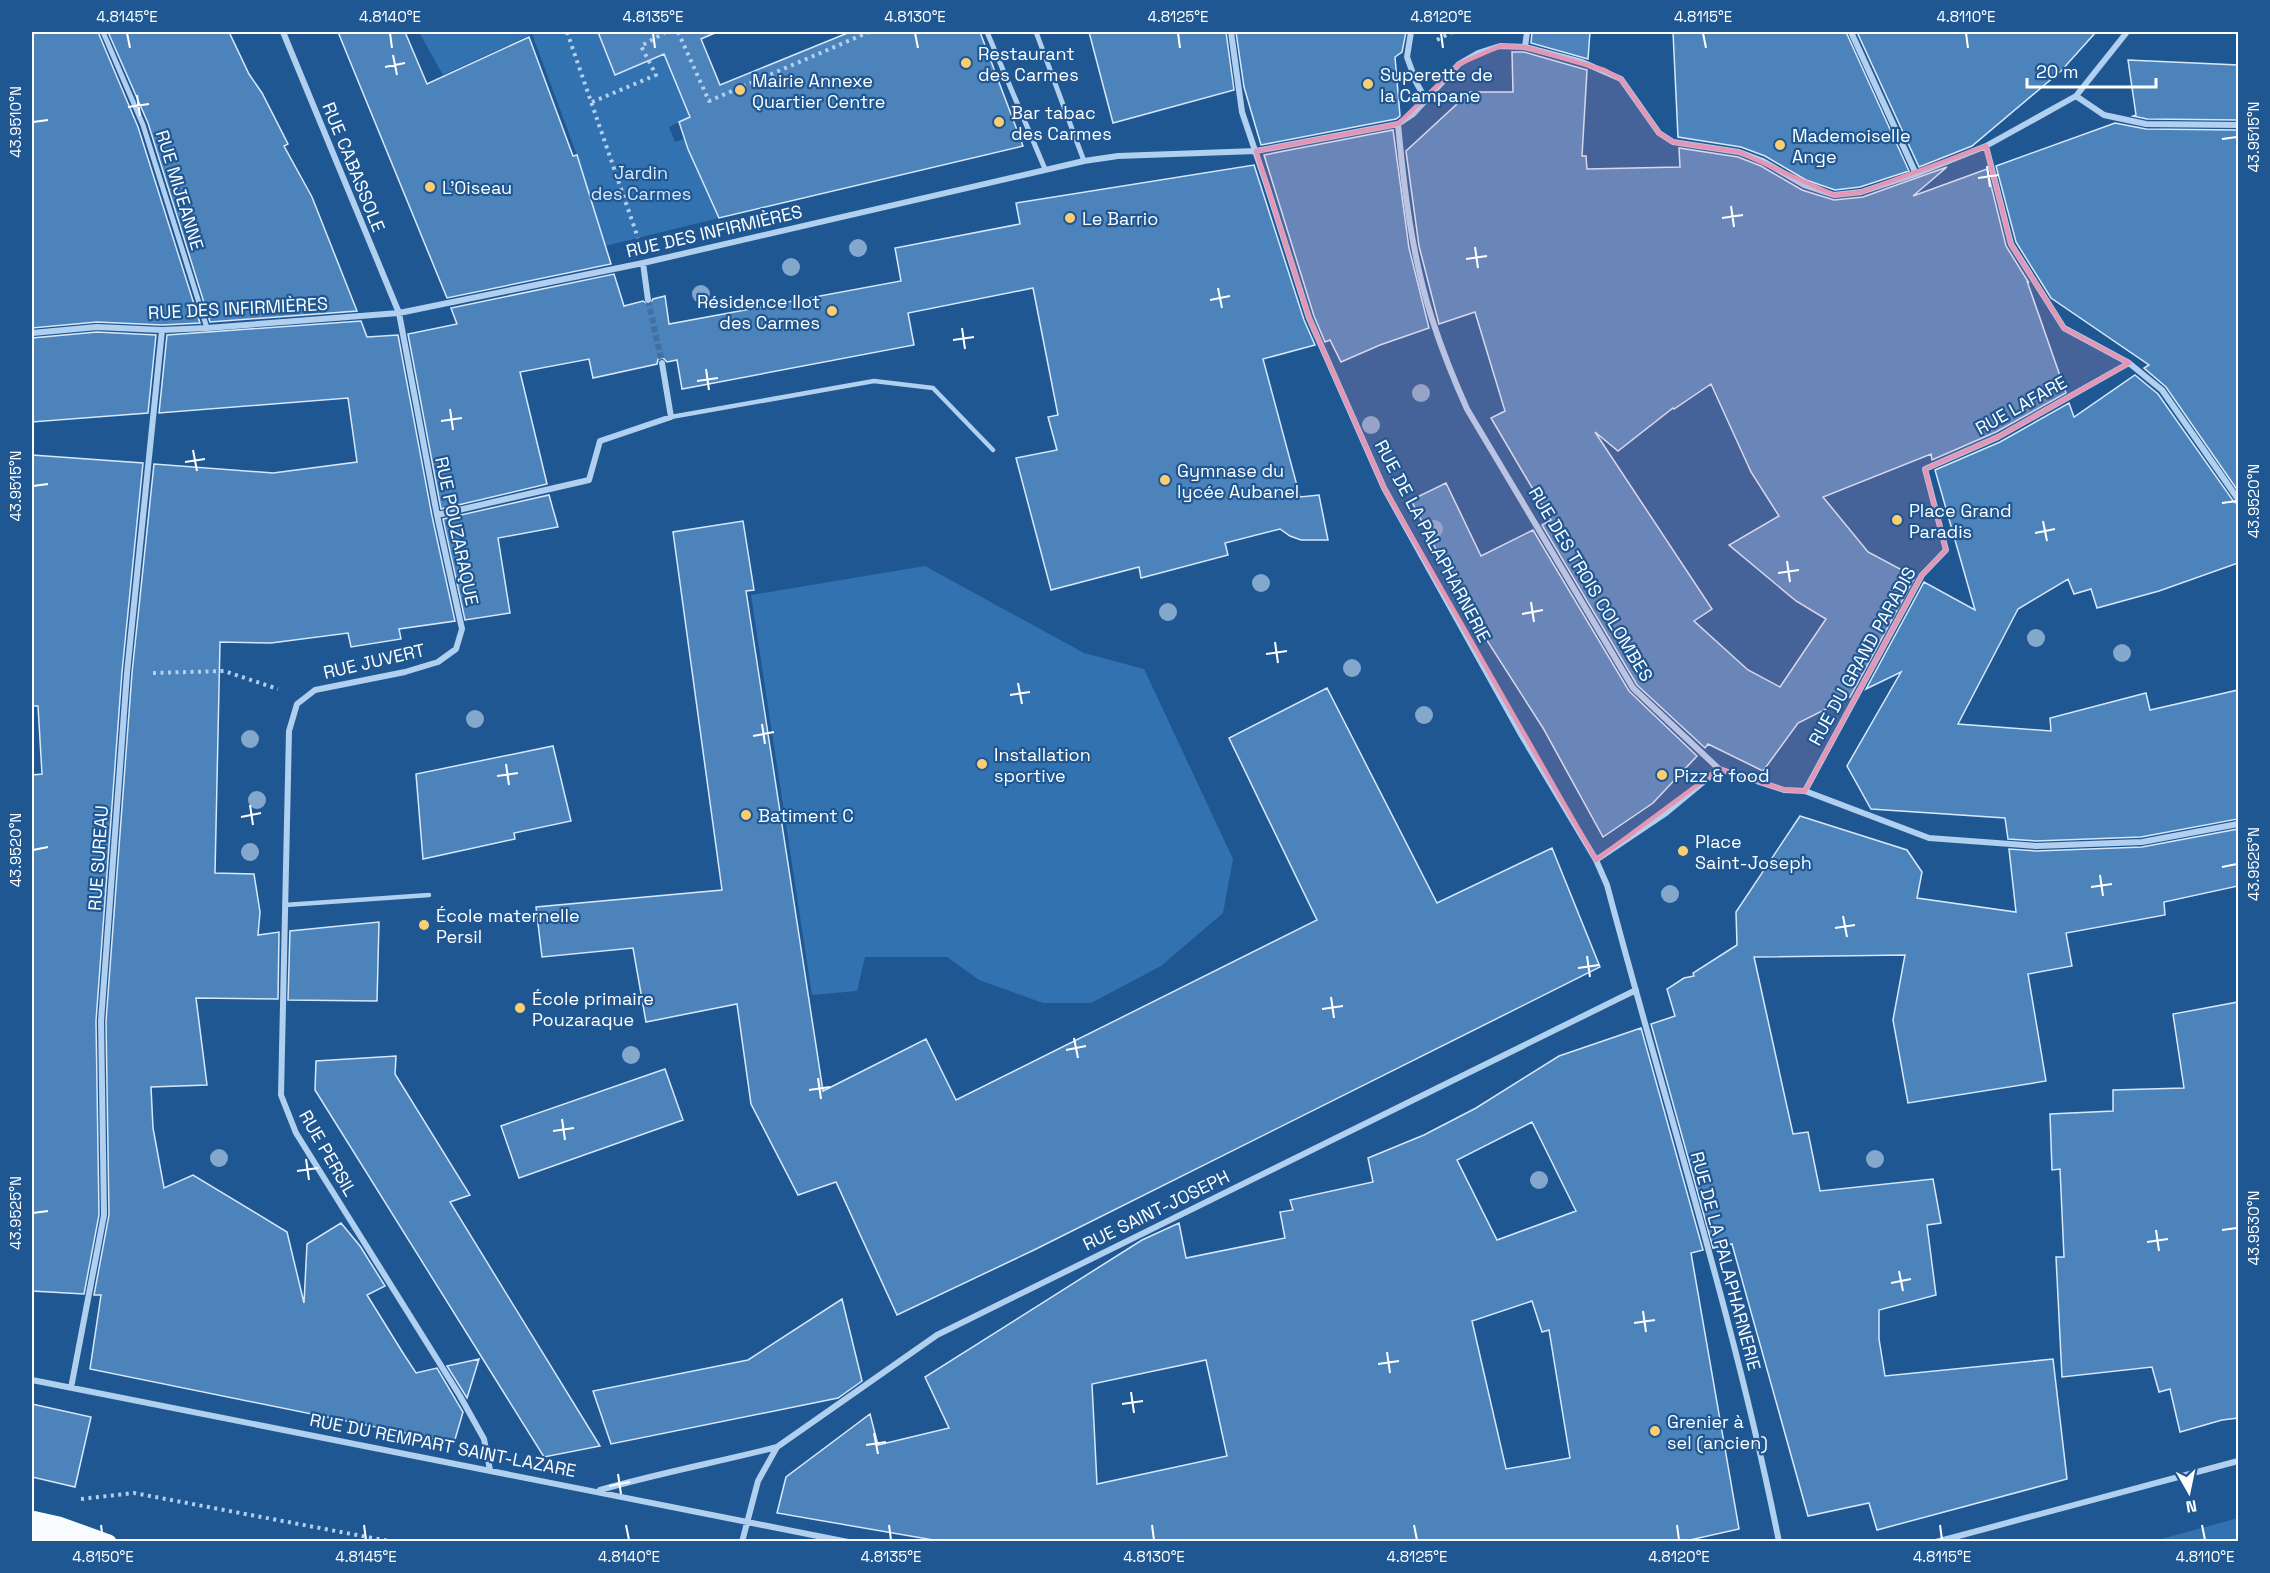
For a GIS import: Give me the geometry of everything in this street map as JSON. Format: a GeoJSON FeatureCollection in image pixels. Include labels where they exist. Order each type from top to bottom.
{"type":"FeatureCollection","features":[{"type":"Feature","properties":{"kind":"main road"},"geometry":{"type":"LineString","coordinates":[[32,1518],[59,1524],[109,1542]]}},
{"type":"Feature","properties":{"kind":"main road"},"geometry":{"type":"LineString","coordinates":[[32,1531],[103,1542]]}},
{"type":"Feature","properties":{"kind":"street","name":"RUE MIJEANNE"},"geometry":{"type":"LineString","coordinates":[[103,32],[143,124],[207,328]]}},
{"type":"Feature","properties":{"kind":"street","name":"RUE CABASSOLE"},"geometry":{"type":"LineString","coordinates":[[283,32],[399,313]]}},
{"type":"Feature","properties":{"kind":"street"},"geometry":{"type":"LineString","coordinates":[[987,32],[1045,169]]}},
{"type":"Feature","properties":{"kind":"street"},"geometry":{"type":"LineString","coordinates":[[1036,32],[1084,161]]}},
{"type":"Feature","properties":{"kind":"street","name":"RUE DE LA PALAPHARNERIE"},"geometry":{"type":"LineString","coordinates":[[1231,32],[1242,112],[1309,318],[1384,488],[1522,736],[1596,860],[1607,885],[1700,1219],[1764,1463],[1779,1542]]}},
{"type":"Feature","properties":{"kind":"street"},"geometry":{"type":"LineString","coordinates":[[1411,32],[1407,57],[1426,100]]}},
{"type":"Feature","properties":{"kind":"street"},"geometry":{"type":"LineString","coordinates":[[1525,47],[1527,32]]}},
{"type":"Feature","properties":{"kind":"street"},"geometry":{"type":"LineString","coordinates":[[1851,32],[1916,174]]}},
{"type":"Feature","properties":{"kind":"street"},"geometry":{"type":"LineString","coordinates":[[1398,124],[1413,114],[1459,64],[1478,53],[1500,46],[1525,47],[1582,62],[1622,80],[1659,133],[1673,142],[1738,152],[1763,161],[1804,185],[1834,195],[1861,192],[1916,174],[1986,146],[2076,96],[2127,32]]}},
{"type":"Feature","properties":{"kind":"street"},"geometry":{"type":"LineString","coordinates":[[2076,96],[2104,115],[2146,124],[2238,125]]}},
{"type":"Feature","properties":{"kind":"street","name":"RUE DES INFIRMIÈRES"},"geometry":{"type":"LineString","coordinates":[[32,333],[97,327],[162,330],[207,328],[399,313],[643,263],[1084,161],[1118,156],[1256,151],[1398,124]]}},
{"type":"Feature","properties":{"kind":"street","name":"RUE DES TROIS COLOMBES"},"geometry":{"type":"LineString","coordinates":[[1398,124],[1417,261],[1442,350],[1467,409],[1633,688],[1719,769],[1784,790],[1804,791],[1929,838],[2036,846],[2142,842],[2238,824]]}},
{"type":"Feature","properties":{"kind":"street"},"geometry":{"type":"LineString","coordinates":[[1986,146],[2011,244],[2064,328],[2129,363],[2162,390],[2238,499]]}},
{"type":"Feature","properties":{"kind":"street"},"geometry":{"type":"LineString","coordinates":[[643,263],[648,300]]}},
{"type":"Feature","properties":{"kind":"street","name":"RUE POUZARAQUE"},"geometry":{"type":"LineString","coordinates":[[399,313],[437,515],[462,629],[456,649]]}},
{"type":"Feature","properties":{"kind":"street","name":"RUE SUREAU"},"geometry":{"type":"LineString","coordinates":[[71,1388],[104,1215],[101,1021],[127,673],[162,330]]}},
{"type":"Feature","properties":{"kind":"street"},"geometry":{"type":"LineString","coordinates":[[437,515],[590,480],[600,441],[671,417],[662,363]]}},
{"type":"Feature","properties":{"kind":"street","name":"RUE LAFARE"},"geometry":{"type":"LineString","coordinates":[[1925,469],[1998,437],[2129,363]]}},
{"type":"Feature","properties":{"kind":"street","name":"RUE DU GRAND PARADIS"},"geometry":{"type":"LineString","coordinates":[[1804,791],[1922,575],[1946,550],[1925,469]]}},
{"type":"Feature","properties":{"kind":"street","name":"RUE JUVERT"},"geometry":{"type":"LineString","coordinates":[[297,704],[315,690],[405,672],[438,662],[456,649]]}},
{"type":"Feature","properties":{"kind":"street","name":"RUE PERSIL"},"geometry":{"type":"LineString","coordinates":[[297,704],[289,731],[281,1095],[296,1133],[484,1439],[490,1470]]}},
{"type":"Feature","properties":{"kind":"street"},"geometry":{"type":"LineString","coordinates":[[1596,860],[1666,813],[1719,769]]}},
{"type":"Feature","properties":{"kind":"street","name":"RUE SAINT-JOSEPH"},"geometry":{"type":"LineString","coordinates":[[742,1542],[758,1481],[777,1447],[937,1335],[1636,990]]}},
{"type":"Feature","properties":{"kind":"street","name":"RUE DU REMPART SAINT-LAZARE"},"geometry":{"type":"LineString","coordinates":[[32,1380],[848,1542]]}},
{"type":"Feature","properties":{"kind":"street"},"geometry":{"type":"LineString","coordinates":[[598,1491],[668,1471],[717,1463],[777,1447]]}},
{"type":"Feature","properties":{"kind":"street"},"geometry":{"type":"LineString","coordinates":[[1936,1542],[2238,1461]]}},
{"type":"Feature","properties":{"kind":"lane"},"geometry":{"type":"LineString","coordinates":[[671,417],[874,381],[933,388],[993,450]]}},
{"type":"Feature","properties":{"kind":"lane"},"geometry":{"type":"LineString","coordinates":[[285,905],[429,895]]}},
{"type":"Feature","properties":{"kind":"path"},"geometry":{"type":"LineString","coordinates":[[567,32],[638,237],[643,263]]}},
{"type":"Feature","properties":{"kind":"path"},"geometry":{"type":"LineString","coordinates":[[592,102],[656,75],[640,46],[666,32]]}},
{"type":"Feature","properties":{"kind":"path"},"geometry":{"type":"LineString","coordinates":[[678,32],[709,101],[869,32]]}},
{"type":"Feature","properties":{"kind":"path"},"geometry":{"type":"LineString","coordinates":[[127,673],[224,671],[286,692],[297,704]]}},
{"type":"Feature","properties":{"kind":"path"},"geometry":{"type":"LineString","coordinates":[[72,1496],[81,1499],[134,1493],[394,1542]]}},
{"type":"Feature","properties":{"kind":"highlighted area"},"geometry":{"type":"Polygon","coordinates":[[[1500,46],[1525,47],[1604,70],[1621,79],[1659,133],[1673,142],[1739,152],[1834,195],[1861,192],[1986,146],[2011,244],[2064,328],[2129,363],[1998,437],[1925,469],[1946,550],[1922,575],[1805,791],[1784,790],[1719,769],[1596,860],[1384,488],[1309,318],[1256,151],[1398,124],[1459,64],[1500,46]]]}},
{"type":"Feature","properties":{"kind":"green space","name":"Jardin des Carmes"},"geometry":{"type":"Polygon","coordinates":[[[419,32],[598,32],[615,74],[664,54],[690,117],[669,127],[675,142],[684,139],[688,150],[700,145],[693,159],[719,218],[605,246],[577,155],[532,34],[443,75],[419,32]]]}},
{"type":"Feature","properties":{"kind":"green space","name":"Installation sportive"},"geometry":{"type":"Polygon","coordinates":[[[925,566],[1084,653],[1144,669],[1233,859],[1223,913],[1161,966],[1091,1003],[1043,1003],[979,980],[947,957],[865,957],[857,991],[812,995],[751,595],[925,566]]]}},
{"type":"Feature","properties":{"kind":"green space"},"geometry":{"type":"Polygon","coordinates":[[[2238,1518],[2238,1540],[2154,1541],[2238,1518]]]}},
{"type":"Feature","properties":{"kind":"building"},"geometry":{"type":"Polygon","coordinates":[[[32,32],[98,32],[138,127],[200,323],[162,325],[97,322],[32,328],[32,32]]]}},
{"type":"Feature","properties":{"kind":"building"},"geometry":{"type":"Polygon","coordinates":[[[108,32],[229,32],[249,74],[262,93],[288,144],[284,146],[312,197],[357,311],[210,322],[148,123],[108,32]]]}},
{"type":"Feature","properties":{"kind":"building"},"geometry":{"type":"Polygon","coordinates":[[[338,32],[405,32],[427,84],[529,37],[573,156],[577,155],[611,264],[447,298],[338,32]]]}},
{"type":"Feature","properties":{"kind":"building"},"geometry":{"type":"Polygon","coordinates":[[[598,32],[717,32],[701,39],[720,85],[850,32],[980,32],[1023,146],[719,218],[688,149],[679,122],[690,117],[664,54],[615,75],[598,32]]]}},
{"type":"Feature","properties":{"kind":"building"},"geometry":{"type":"Polygon","coordinates":[[[1089,32],[1226,32],[1234,90],[1113,123],[1089,32]]]}},
{"type":"Feature","properties":{"kind":"building"},"geometry":{"type":"Polygon","coordinates":[[[1236,32],[1406,32],[1402,52],[1395,57],[1400,116],[1396,119],[1261,145],[1244,87],[1236,32]]]}},
{"type":"Feature","properties":{"kind":"building"},"geometry":{"type":"Polygon","coordinates":[[[1532,32],[1590,32],[1588,59],[1531,43],[1532,32]]]}},
{"type":"Feature","properties":{"kind":"building"},"geometry":{"type":"Polygon","coordinates":[[[1673,32],[1846,32],[1909,171],[1860,187],[1835,190],[1806,180],[1765,156],[1741,147],[1678,137],[1673,32]]]}},
{"type":"Feature","properties":{"kind":"building"},"geometry":{"type":"Polygon","coordinates":[[[1857,32],[2096,32],[2061,71],[1972,146],[1919,167],[1857,32]]]}},
{"type":"Feature","properties":{"kind":"building"},"geometry":{"type":"Polygon","coordinates":[[[1512,52],[1524,52],[1587,70],[1582,156],[1586,156],[1587,169],[1680,167],[1679,148],[1738,157],[1761,166],[1802,190],[1834,200],[1863,197],[1947,167],[1913,196],[1987,169],[2006,246],[2029,283],[2027,281],[2066,393],[1996,432],[1932,460],[1931,454],[1823,497],[1868,552],[1915,577],[1850,697],[1798,723],[1763,771],[1708,744],[1705,748],[1637,685],[1542,525],[1551,520],[1491,418],[1505,411],[1475,312],[1439,324],[1419,246],[1406,151],[1470,92],[1513,92],[1512,52]],[[1711,384],[1673,408],[1618,451],[1595,432],[1712,609],[1694,621],[1748,670],[1780,687],[1826,619],[1796,601],[1729,545],[1779,516],[1751,472],[1711,384]]]}},
{"type":"Feature","properties":{"kind":"building"},"geometry":{"type":"Polygon","coordinates":[[[2128,60],[2238,65],[2238,120],[2147,119],[2133,116],[2136,115],[2128,60]]]}},
{"type":"Feature","properties":{"kind":"building"},"geometry":{"type":"Polygon","coordinates":[[[2115,123],[2146,129],[2238,130],[2238,491],[2166,387],[2144,368],[2149,365],[2051,298],[2016,242],[1996,166],[2115,123]]]}},
{"type":"Feature","properties":{"kind":"building"},"geometry":{"type":"Polygon","coordinates":[[[1393,130],[1409,248],[1429,328],[1380,345],[1341,362],[1330,340],[1325,342],[1314,316],[1264,155],[1393,130]]]}},
{"type":"Feature","properties":{"kind":"building"},"geometry":{"type":"Polygon","coordinates":[[[1254,165],[1304,320],[1315,345],[1263,359],[1300,497],[1319,495],[1328,540],[1301,540],[1280,529],[1225,543],[1228,555],[1141,578],[1139,567],[1051,590],[1016,458],[1057,450],[1048,417],[1058,415],[1033,288],[908,313],[914,345],[682,389],[677,360],[667,362],[663,358],[658,359],[657,364],[593,378],[589,359],[520,372],[547,484],[441,509],[408,334],[457,324],[451,308],[614,274],[624,306],[643,301],[649,305],[653,299],[665,296],[669,324],[901,281],[895,248],[1020,224],[1016,203],[1254,165]]]}},
{"type":"Feature","properties":{"kind":"building"},"geometry":{"type":"Polygon","coordinates":[[[361,321],[367,337],[398,335],[432,516],[455,621],[399,629],[401,639],[351,647],[348,633],[271,643],[220,642],[215,873],[254,874],[260,912],[258,935],[279,932],[278,999],[196,998],[207,1085],[151,1087],[153,1128],[164,1188],[193,1175],[287,1232],[304,1303],[307,1244],[341,1223],[360,1246],[385,1286],[367,1295],[403,1353],[416,1373],[437,1368],[463,1412],[454,1443],[90,1369],[101,1295],[94,1295],[109,1215],[106,1021],[132,673],[154,464],[273,473],[357,462],[348,398],[159,413],[167,335],[361,321]]]}},
{"type":"Feature","properties":{"kind":"building"},"geometry":{"type":"Polygon","coordinates":[[[97,332],[156,335],[148,413],[32,422],[32,338],[97,332]]]}},
{"type":"Feature","properties":{"kind":"building"},"geometry":{"type":"Polygon","coordinates":[[[2135,375],[2158,394],[2234,502],[2238,504],[2238,563],[2159,591],[2097,608],[2091,589],[2074,594],[2068,579],[2018,609],[1958,724],[2051,731],[2050,718],[2146,693],[2150,710],[2238,690],[2238,819],[2141,837],[2036,841],[2008,839],[2005,818],[1871,809],[1847,766],[1901,672],[1866,689],[1924,582],[1975,610],[1935,470],[2000,442],[2069,403],[2074,417],[2135,375]]]}},
{"type":"Feature","properties":{"kind":"building"},"geometry":{"type":"Polygon","coordinates":[[[32,455],[143,463],[122,672],[96,1021],[99,1215],[84,1294],[32,1291],[32,775],[42,774],[38,706],[32,706],[32,455]]]}},
{"type":"Feature","properties":{"kind":"building"},"geometry":{"type":"Polygon","coordinates":[[[1446,483],[1481,556],[1533,530],[1629,691],[1697,756],[1653,803],[1603,837],[1543,728],[1463,603],[1411,500],[1446,483]]]}},
{"type":"Feature","properties":{"kind":"building"},"geometry":{"type":"Polygon","coordinates":[[[549,495],[558,527],[498,538],[510,613],[465,620],[443,519],[549,495]]]}},
{"type":"Feature","properties":{"kind":"building"},"geometry":{"type":"Polygon","coordinates":[[[743,521],[754,590],[746,591],[823,1091],[926,1039],[956,1100],[1317,920],[1229,738],[1327,688],[1437,903],[1552,848],[1600,967],[1034,1250],[897,1315],[836,1182],[798,1195],[751,1104],[737,1004],[646,1022],[633,948],[542,957],[536,907],[722,890],[673,532],[743,521]]]}},
{"type":"Feature","properties":{"kind":"building"},"geometry":{"type":"Polygon","coordinates":[[[553,746],[571,821],[514,833],[515,839],[423,859],[416,774],[553,746]]]}},
{"type":"Feature","properties":{"kind":"building"},"geometry":{"type":"Polygon","coordinates":[[[1800,816],[1907,850],[1922,872],[1917,898],[2016,912],[2009,849],[2036,851],[2142,847],[2238,829],[2238,886],[2164,902],[2165,915],[2066,933],[2072,966],[2028,974],[2046,1081],[1908,1103],[1893,1020],[1905,955],[1754,957],[1793,1134],[1808,1132],[1820,1191],[1933,1179],[1941,1223],[1927,1225],[1936,1295],[1879,1310],[1879,1339],[1885,1376],[2053,1359],[2067,1479],[1877,1530],[1869,1503],[1808,1516],[1732,1244],[1713,1248],[1651,1024],[1675,1016],[1667,989],[1684,978],[1694,976],[1693,973],[1737,945],[1736,912],[1800,816]]]}},
{"type":"Feature","properties":{"kind":"building"},"geometry":{"type":"Polygon","coordinates":[[[379,922],[377,1001],[288,1000],[290,931],[379,922]]]}},
{"type":"Feature","properties":{"kind":"building"},"geometry":{"type":"Polygon","coordinates":[[[2238,1002],[2238,1418],[2222,1420],[2180,1432],[2170,1389],[2159,1392],[2152,1367],[2062,1377],[2056,1257],[2064,1257],[2060,1169],[2052,1170],[2050,1114],[2113,1111],[2113,1090],[2184,1088],[2173,1014],[2238,1002]]]}},
{"type":"Feature","properties":{"kind":"building"},"geometry":{"type":"Polygon","coordinates":[[[1641,1028],[1703,1250],[1691,1253],[1739,1529],[1681,1542],[945,1542],[777,1513],[786,1477],[870,1414],[878,1445],[949,1428],[925,1377],[1142,1240],[1179,1223],[1186,1258],[1285,1238],[1280,1212],[1293,1210],[1290,1200],[1373,1182],[1368,1158],[1424,1135],[1476,1108],[1559,1056],[1641,1028]],[[1532,1122],[1457,1160],[1497,1240],[1576,1211],[1532,1122]],[[1532,1301],[1472,1321],[1506,1469],[1570,1458],[1549,1330],[1542,1332],[1532,1301]],[[1206,1360],[1092,1384],[1097,1484],[1227,1456],[1206,1360]]]}},
{"type":"Feature","properties":{"kind":"building"},"geometry":{"type":"Polygon","coordinates":[[[396,1056],[395,1074],[470,1195],[450,1202],[600,1446],[544,1457],[315,1090],[316,1061],[396,1056]]]}},
{"type":"Feature","properties":{"kind":"building"},"geometry":{"type":"Polygon","coordinates":[[[665,1069],[683,1120],[519,1178],[501,1126],[665,1069]]]}},
{"type":"Feature","properties":{"kind":"building"},"geometry":{"type":"Polygon","coordinates":[[[842,1299],[862,1381],[838,1398],[611,1444],[593,1391],[748,1360],[842,1299]]]}},
{"type":"Feature","properties":{"kind":"building"},"geometry":{"type":"Polygon","coordinates":[[[479,1359],[467,1398],[447,1366],[479,1359]]]}},
{"type":"Feature","properties":{"kind":"building"},"geometry":{"type":"Polygon","coordinates":[[[32,1404],[91,1417],[75,1487],[32,1477],[32,1404]]]}},
{"type":"Feature","properties":{"kind":"tunnel"},"geometry":{"type":"LineString","coordinates":[[648,300],[662,363]]}},
{"type":"Feature","properties":{"kind":"place","name":"Restaurant des Carmes"},"geometry":{"type":"Point","coordinates":[966,63]}},
{"type":"Feature","properties":{"kind":"place","name":"Superette de la Campane"},"geometry":{"type":"Point","coordinates":[1368,84]}},
{"type":"Feature","properties":{"kind":"place","name":"Mairie Annexe Quartier Centre"},"geometry":{"type":"Point","coordinates":[740,90]}},
{"type":"Feature","properties":{"kind":"place","name":"Bar tabac des Carmes"},"geometry":{"type":"Point","coordinates":[999,122]}},
{"type":"Feature","properties":{"kind":"place","name":"Mademoiselle Ange"},"geometry":{"type":"Point","coordinates":[1780,145]}},
{"type":"Feature","properties":{"kind":"place","name":"L’Oiseau"},"geometry":{"type":"Point","coordinates":[430,187]}},
{"type":"Feature","properties":{"kind":"place","name":"Le Barrio"},"geometry":{"type":"Point","coordinates":[1070,218]}},
{"type":"Feature","properties":{"kind":"place","name":"Résidence Ilot des Carmes"},"geometry":{"type":"Point","coordinates":[832,311]}},
{"type":"Feature","properties":{"kind":"place","name":"Gymnase du lycée Aubanel"},"geometry":{"type":"Point","coordinates":[1165,480]}},
{"type":"Feature","properties":{"kind":"place","name":"Place Grand Paradis"},"geometry":{"type":"Point","coordinates":[1897,520]}},
{"type":"Feature","properties":{"kind":"place","name":"Installation sportive"},"geometry":{"type":"Point","coordinates":[982,764]}},
{"type":"Feature","properties":{"kind":"place","name":"Pizz & food"},"geometry":{"type":"Point","coordinates":[1662,775]}},
{"type":"Feature","properties":{"kind":"place","name":"Batiment C"},"geometry":{"type":"Point","coordinates":[746,815]}},
{"type":"Feature","properties":{"kind":"place","name":"Place Saint-Joseph"},"geometry":{"type":"Point","coordinates":[1683,851]}},
{"type":"Feature","properties":{"kind":"place","name":"École maternelle Persil"},"geometry":{"type":"Point","coordinates":[424,925]}},
{"type":"Feature","properties":{"kind":"place","name":"École primaire Pouzaraque"},"geometry":{"type":"Point","coordinates":[520,1008]}},
{"type":"Feature","properties":{"kind":"place","name":"Grenier à sel (ancien)"},"geometry":{"type":"Point","coordinates":[1655,1431]}}]}
